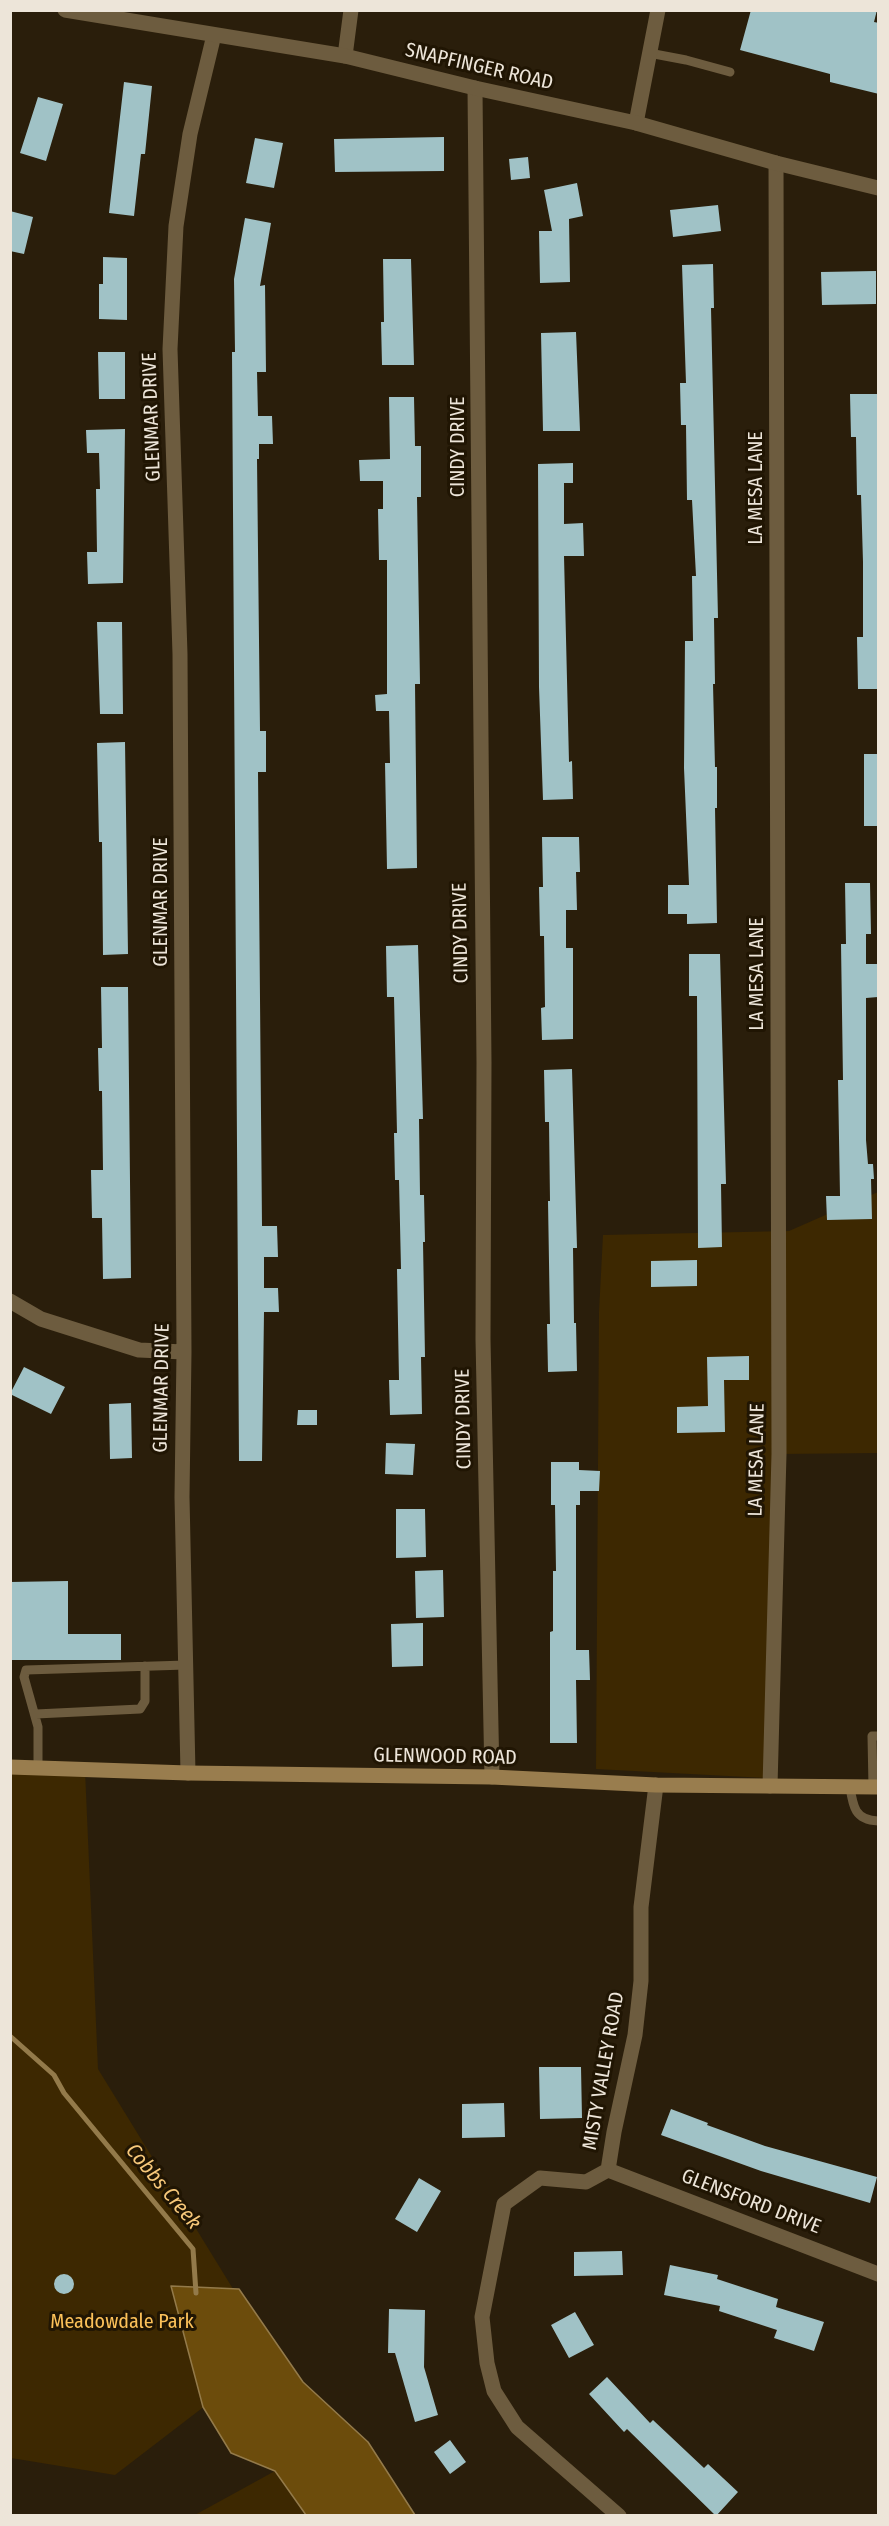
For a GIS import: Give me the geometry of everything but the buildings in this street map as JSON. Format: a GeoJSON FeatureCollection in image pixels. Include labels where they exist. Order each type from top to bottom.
{"type":"FeatureCollection","features":[{"type":"Feature","properties":{"kind":"main road","name":"GLENWOOD ROAD"},"geometry":{"type":"LineString","coordinates":[[10,1767],[188,1773],[492,1777],[656,1785],[876,1787]]}},
{"type":"Feature","properties":{"kind":"street","name":"SNAPFINGER ROAD"},"geometry":{"type":"LineString","coordinates":[[65,10],[345,56],[475,88],[636,123],[776,163],[879,188]]}},
{"type":"Feature","properties":{"kind":"street"},"geometry":{"type":"LineString","coordinates":[[345,56],[351,10]]}},
{"type":"Feature","properties":{"kind":"street"},"geometry":{"type":"LineString","coordinates":[[636,123],[658,10]]}},
{"type":"Feature","properties":{"kind":"street","name":"GLENMAR DRIVE"},"geometry":{"type":"LineString","coordinates":[[188,1773],[182,1497],[184,1352],[180,654],[170,349],[176,226],[190,134],[214,35]]}},
{"type":"Feature","properties":{"kind":"street","name":"CINDY DRIVE"},"geometry":{"type":"LineString","coordinates":[[475,88],[484,1062],[483,1339],[492,1777]]}},
{"type":"Feature","properties":{"kind":"street","name":"LA MESA LANE"},"geometry":{"type":"LineString","coordinates":[[770,1786],[778,1454],[776,163]]}},
{"type":"Feature","properties":{"kind":"street"},"geometry":{"type":"LineString","coordinates":[[10,1301],[41,1319],[139,1350],[184,1352]]}},
{"type":"Feature","properties":{"kind":"street","name":"MISTY VALLEY ROAD"},"geometry":{"type":"LineString","coordinates":[[619,2516],[517,2427],[494,2391],[487,2363],[482,2317],[504,2204],[540,2178],[586,2182],[608,2170],[635,2035],[640,1981],[641,1907],[656,1785]]}},
{"type":"Feature","properties":{"kind":"street","name":"GLENSFORD DRIVE"},"geometry":{"type":"LineString","coordinates":[[608,2170],[879,2274]]}},
{"type":"Feature","properties":{"kind":"lane"},"geometry":{"type":"LineString","coordinates":[[650,53],[730,72]]}},
{"type":"Feature","properties":{"kind":"lane"},"geometry":{"type":"LineString","coordinates":[[38,1768],[36,1714],[24,1677],[26,1670],[186,1665]]}},
{"type":"Feature","properties":{"kind":"lane"},"geometry":{"type":"LineString","coordinates":[[36,1714],[140,1709],[145,1701],[145,1666]]}},
{"type":"Feature","properties":{"kind":"lane"},"geometry":{"type":"LineString","coordinates":[[876,1787],[872,1736],[879,1736]]}},
{"type":"Feature","properties":{"kind":"lane"},"geometry":{"type":"LineString","coordinates":[[850,1787],[853,1807],[859,1815],[870,1821],[879,1821]]}},
{"type":"Feature","properties":{"kind":"green space"},"geometry":{"type":"Polygon","coordinates":[[[878,1192],[878,1453],[779,1454],[766,1778],[596,1769],[599,1312],[603,1235],[789,1231],[878,1192]]]}},
{"type":"Feature","properties":{"kind":"green space","name":"Meadowdale Park"},"geometry":{"type":"Polygon","coordinates":[[[11,1770],[85,1770],[98,2069],[238,2297],[227,2389],[115,2475],[11,2458],[11,1770]]]}},
{"type":"Feature","properties":{"kind":"green space"},"geometry":{"type":"Polygon","coordinates":[[[275,2471],[306,2515],[193,2516],[275,2471]]]}},
{"type":"Feature","properties":{"kind":"shaded area"},"geometry":{"type":"Polygon","coordinates":[[[171,2286],[239,2289],[303,2382],[368,2442],[415,2515],[306,2515],[275,2471],[231,2453],[203,2407],[171,2286]]]}},
{"type":"Feature","properties":{"kind":"waterway","name":"Cobbs Creek"},"geometry":{"type":"LineString","coordinates":[[10,2036],[54,2075],[64,2093],[193,2249],[196,2293]]}}]}
